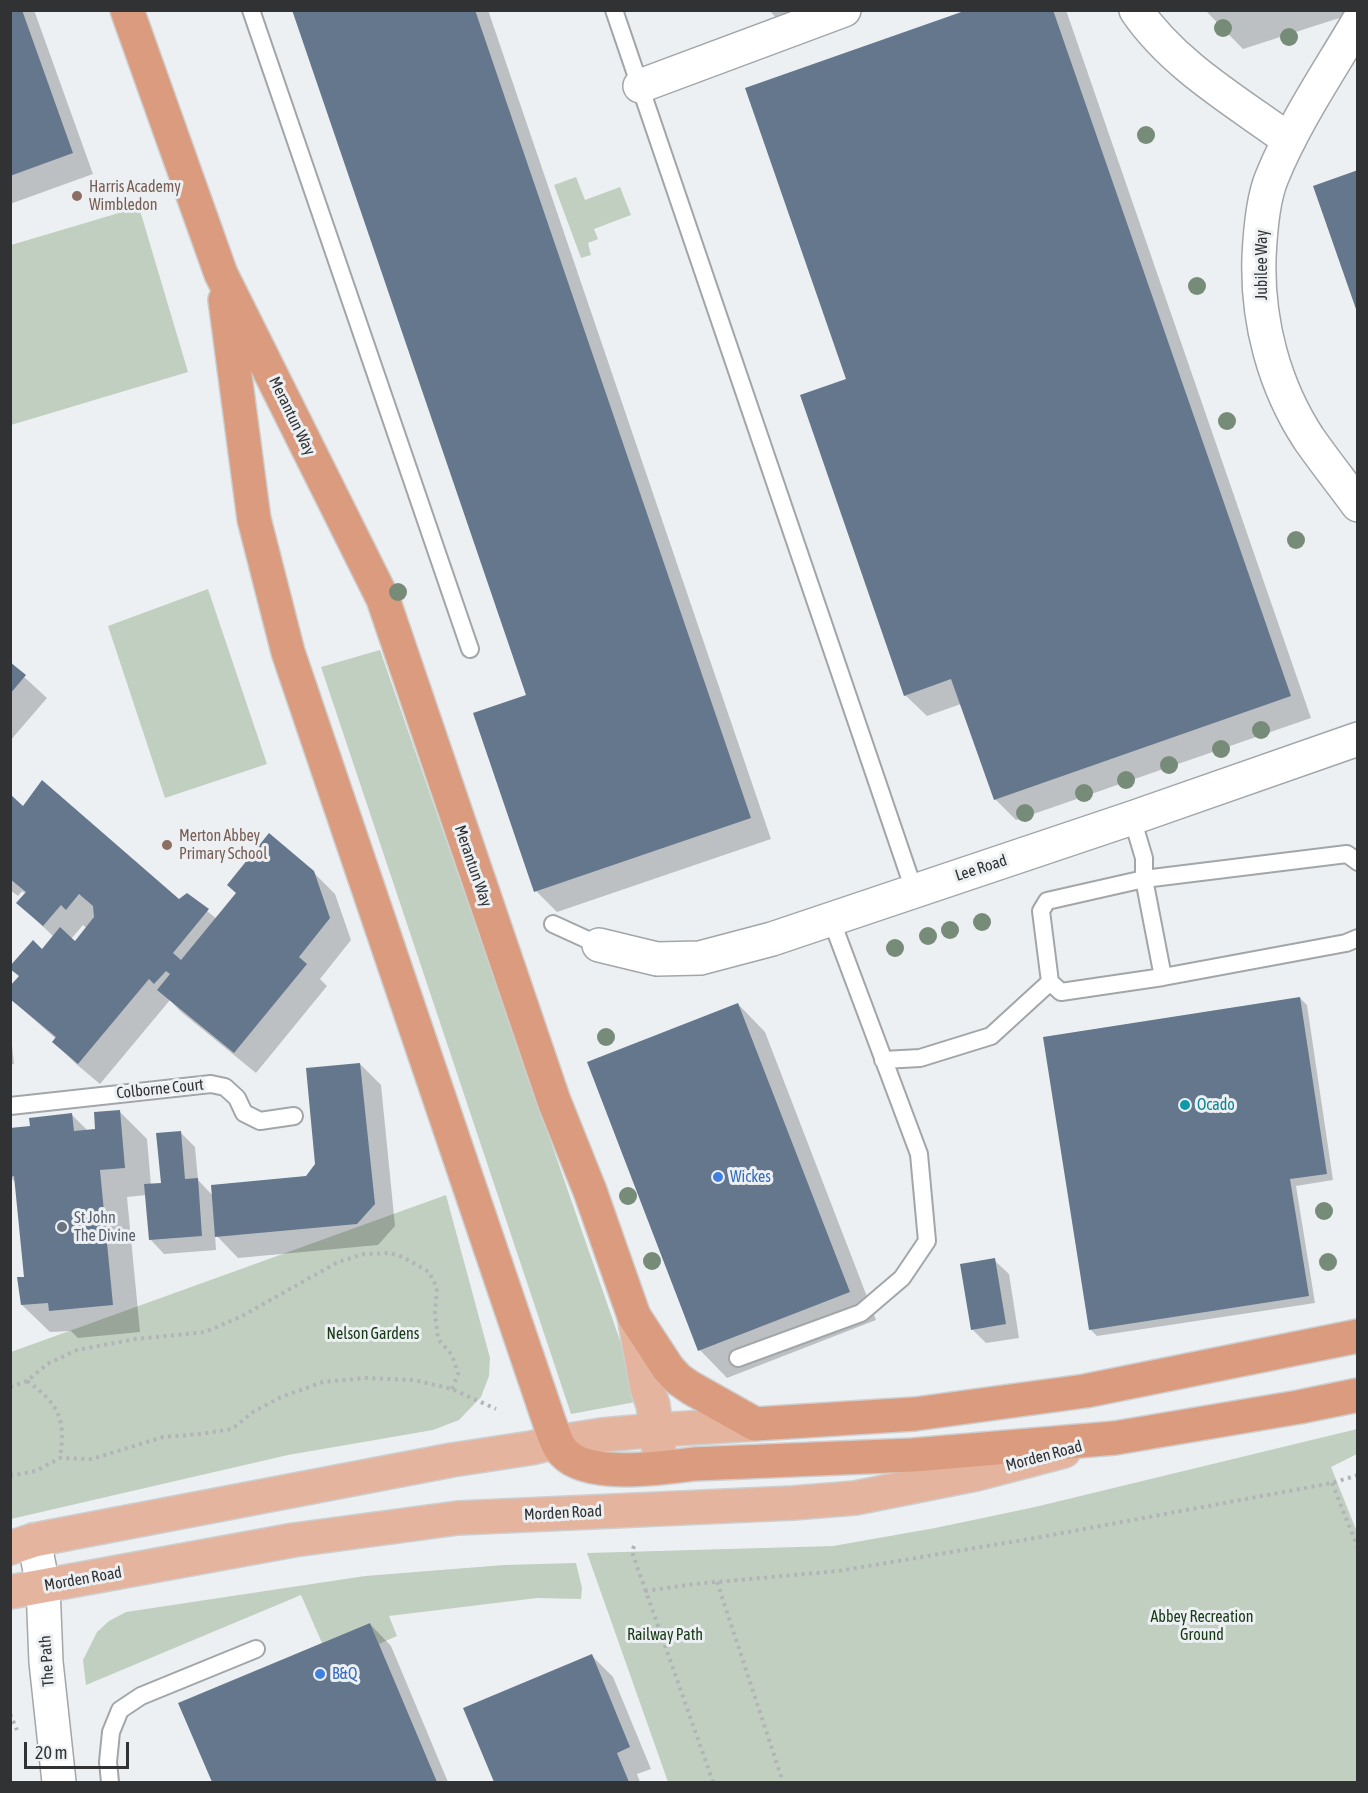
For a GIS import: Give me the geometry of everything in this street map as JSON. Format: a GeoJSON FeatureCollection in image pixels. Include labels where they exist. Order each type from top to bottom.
{"type":"FeatureCollection","features":[{"type":"Feature","properties":{"kind":"highway","name":"Merantun Way"},"geometry":{"type":"LineString","coordinates":[[127,10],[221,274],[383,599],[554,1101],[590,1191],[634,1316],[668,1368],[678,1379],[755,1424]]}},
{"type":"Feature","properties":{"kind":"highway","name":"Merantun Way"},"geometry":{"type":"LineString","coordinates":[[221,274],[254,519],[288,652],[531,1368]]}},
{"type":"Feature","properties":{"kind":"highway"},"geometry":{"type":"LineString","coordinates":[[755,1424],[915,1414],[1085,1390],[1358,1336]]}},
{"type":"Feature","properties":{"kind":"highway","name":"Morden Road"},"geometry":{"type":"LineString","coordinates":[[531,1368],[557,1442],[564,1454],[576,1462],[593,1468],[660,1469],[694,1464],[913,1455],[1115,1438],[1358,1395]]}},
{"type":"Feature","properties":{"kind":"main road"},"geometry":{"type":"LineString","coordinates":[[634,1316],[657,1430],[660,1469],[646,1509]]}},
{"type":"Feature","properties":{"kind":"main road"},"geometry":{"type":"LineString","coordinates":[[22,1544],[452,1460],[557,1442],[657,1430],[755,1424]]}},
{"type":"Feature","properties":{"kind":"main road","name":"Morden Road"},"geometry":{"type":"LineString","coordinates":[[10,1592],[294,1540],[446,1520],[855,1498],[976,1474],[1115,1438]]}},
{"type":"Feature","properties":{"kind":"street"},"geometry":{"type":"LineString","coordinates":[[640,86],[844,10]]}},
{"type":"Feature","properties":{"kind":"street"},"geometry":{"type":"LineString","coordinates":[[1137,10],[1147,26],[1189,67],[1289,140]]}},
{"type":"Feature","properties":{"kind":"street","name":"Jubilee Way"},"geometry":{"type":"LineString","coordinates":[[1358,22],[1289,140],[1270,180],[1260,232],[1258,286],[1266,340],[1282,389],[1309,438],[1358,506]]}},
{"type":"Feature","properties":{"kind":"street","name":"Lee Road"},"geometry":{"type":"LineString","coordinates":[[599,945],[657,959],[700,958],[772,939],[1358,739]]}},
{"type":"Feature","properties":{"kind":"street","name":"The Path"},"geometry":{"type":"LineString","coordinates":[[22,1544],[43,1586],[46,1662],[59,1782]]}},
{"type":"Feature","properties":{"kind":"lane"},"geometry":{"type":"LineString","coordinates":[[251,10],[470,649]]}},
{"type":"Feature","properties":{"kind":"lane"},"geometry":{"type":"LineString","coordinates":[[614,10],[914,890]]}},
{"type":"Feature","properties":{"kind":"lane"},"geometry":{"type":"LineString","coordinates":[[1132,818],[1144,858],[1144,879],[1163,977]]}},
{"type":"Feature","properties":{"kind":"lane"},"geometry":{"type":"LineString","coordinates":[[1358,862],[1347,854],[1144,879],[1047,901],[1041,911],[1050,981],[1061,992],[1163,977],[1346,943],[1358,938]]}},
{"type":"Feature","properties":{"kind":"lane"},"geometry":{"type":"LineString","coordinates":[[738,1358],[861,1313],[902,1278],[927,1241],[919,1154],[831,919]]}},
{"type":"Feature","properties":{"kind":"lane"},"geometry":{"type":"LineString","coordinates":[[553,924],[599,945]]}},
{"type":"Feature","properties":{"kind":"lane"},"geometry":{"type":"LineString","coordinates":[[883,1059],[920,1058],[991,1036],[1050,981]]}},
{"type":"Feature","properties":{"kind":"lane","name":"Colborne Court"},"geometry":{"type":"LineString","coordinates":[[10,1106],[211,1084],[225,1087],[237,1098],[244,1113],[260,1121],[294,1116]]}},
{"type":"Feature","properties":{"kind":"lane"},"geometry":{"type":"LineString","coordinates":[[110,1782],[108,1762],[111,1732],[120,1710],[141,1696],[255,1649]]}},
{"type":"Feature","properties":{"kind":"path"},"geometry":{"type":"LineString","coordinates":[[10,1387],[27,1381],[47,1364],[77,1350],[136,1339],[206,1332],[242,1316],[338,1262],[364,1254],[390,1253],[404,1257],[429,1272],[437,1288],[435,1313],[438,1339],[452,1355],[458,1374],[452,1389]]}},
{"type":"Feature","properties":{"kind":"path"},"geometry":{"type":"LineString","coordinates":[[10,1475],[36,1471],[60,1458],[92,1460],[163,1437],[232,1429],[253,1412],[281,1397],[323,1382],[365,1378],[414,1380],[452,1389],[496,1409]]}},
{"type":"Feature","properties":{"kind":"path"},"geometry":{"type":"LineString","coordinates":[[27,1381],[48,1398],[61,1420],[60,1458]]}},
{"type":"Feature","properties":{"kind":"path"},"geometry":{"type":"LineString","coordinates":[[645,1591],[693,1584],[849,1569],[1041,1537],[1332,1483],[1358,1474]]}},
{"type":"Feature","properties":{"kind":"path"},"geometry":{"type":"LineString","coordinates":[[1332,1483],[1358,1548]]}},
{"type":"Feature","properties":{"kind":"path"},"geometry":{"type":"LineString","coordinates":[[634,1546],[632,1552],[645,1591],[713,1782]]}},
{"type":"Feature","properties":{"kind":"path"},"geometry":{"type":"LineString","coordinates":[[717,1582],[783,1782]]}},
{"type":"Feature","properties":{"kind":"green space"},"geometry":{"type":"Polygon","coordinates":[[[576,177],[585,200],[620,187],[631,215],[594,229],[598,239],[588,243],[591,255],[581,258],[554,185],[576,177]]]}},
{"type":"Feature","properties":{"kind":"green space"},"geometry":{"type":"Polygon","coordinates":[[[139,207],[188,372],[11,425],[11,245],[139,207]]]}},
{"type":"Feature","properties":{"kind":"green space"},"geometry":{"type":"Polygon","coordinates":[[[208,589],[267,764],[165,798],[108,626],[208,589]]]}},
{"type":"Feature","properties":{"kind":"green space"},"geometry":{"type":"Polygon","coordinates":[[[380,650],[641,1401],[571,1414],[321,667],[380,650]]]}},
{"type":"Feature","properties":{"kind":"green space","name":"Nelson Gardens"},"geometry":{"type":"Polygon","coordinates":[[[446,1195],[490,1358],[489,1376],[481,1397],[459,1420],[433,1430],[288,1455],[11,1519],[11,1352],[446,1195]]]}},
{"type":"Feature","properties":{"kind":"green space","name":"Abbey Recreation Ground"},"geometry":{"type":"Polygon","coordinates":[[[1357,1429],[1357,1454],[1331,1467],[1357,1532],[1357,1782],[668,1782],[587,1553],[833,1546],[1035,1507],[1357,1429]]]}},
{"type":"Feature","properties":{"kind":"green space"},"geometry":{"type":"Polygon","coordinates":[[[576,1563],[582,1588],[581,1599],[537,1598],[389,1616],[397,1636],[379,1644],[370,1623],[322,1643],[301,1595],[86,1685],[83,1660],[97,1632],[109,1621],[126,1612],[365,1576],[504,1565],[576,1563]]]}},
{"type":"Feature","properties":{"kind":"building"},"geometry":{"type":"Polygon","coordinates":[[[10,10],[22,10],[73,153],[10,176],[10,10]]]}},
{"type":"Feature","properties":{"kind":"building"},"geometry":{"type":"Polygon","coordinates":[[[292,10],[475,10],[751,818],[534,892],[473,713],[526,695],[292,10]]]}},
{"type":"Feature","properties":{"kind":"building"},"geometry":{"type":"Polygon","coordinates":[[[967,10],[1053,10],[1291,696],[994,800],[951,679],[904,696],[800,395],[846,379],[745,88],[967,10]]]}},
{"type":"Feature","properties":{"kind":"building"},"geometry":{"type":"Polygon","coordinates":[[[1358,170],[1358,312],[1357,312],[1313,186],[1358,170]]]}},
{"type":"Feature","properties":{"kind":"building"},"geometry":{"type":"Polygon","coordinates":[[[10,662],[26,675],[10,694],[10,662]]]}},
{"type":"Feature","properties":{"kind":"building"},"geometry":{"type":"Polygon","coordinates":[[[42,780],[179,899],[187,893],[209,909],[173,953],[181,960],[236,893],[227,885],[269,833],[314,871],[330,918],[299,957],[307,964],[234,1053],[157,990],[170,974],[166,971],[154,984],[149,979],[78,1064],[52,1042],[56,1037],[10,999],[10,986],[19,976],[10,969],[10,966],[33,940],[42,949],[60,927],[75,941],[94,917],[93,906],[79,894],[66,910],[61,905],[43,926],[16,903],[26,892],[10,879],[10,794],[23,806],[42,780]]]}},
{"type":"Feature","properties":{"kind":"building","name":"Ocado"},"geometry":{"type":"Polygon","coordinates":[[[1300,997],[1327,1174],[1290,1179],[1309,1296],[1089,1330],[1043,1037],[1300,997]]]}},
{"type":"Feature","properties":{"kind":"building","name":"Wickes"},"geometry":{"type":"Polygon","coordinates":[[[738,1003],[850,1292],[698,1351],[587,1062],[738,1003]]]}},
{"type":"Feature","properties":{"kind":"building"},"geometry":{"type":"Polygon","coordinates":[[[360,1063],[375,1204],[357,1224],[215,1237],[211,1185],[306,1176],[315,1164],[306,1068],[360,1063]]]}},
{"type":"Feature","properties":{"kind":"building","name":"St John The Divine"},"geometry":{"type":"Polygon","coordinates":[[[120,1110],[125,1168],[100,1170],[113,1305],[49,1311],[48,1303],[21,1305],[17,1277],[24,1277],[14,1176],[10,1177],[10,1128],[30,1126],[29,1118],[72,1113],[74,1131],[95,1129],[94,1112],[120,1110]]]}},
{"type":"Feature","properties":{"kind":"building"},"geometry":{"type":"Polygon","coordinates":[[[181,1131],[185,1179],[198,1178],[202,1236],[149,1240],[144,1184],[161,1183],[156,1133],[181,1131]]]}},
{"type":"Feature","properties":{"kind":"building"},"geometry":{"type":"Polygon","coordinates":[[[995,1258],[1006,1324],[971,1330],[960,1264],[995,1258]]]}},
{"type":"Feature","properties":{"kind":"building","name":"B&Q"},"geometry":{"type":"Polygon","coordinates":[[[370,1623],[437,1782],[212,1782],[178,1703],[370,1623]]]}},
{"type":"Feature","properties":{"kind":"building"},"geometry":{"type":"Polygon","coordinates":[[[592,1654],[630,1747],[617,1753],[629,1782],[494,1782],[463,1708],[592,1654]]]}},
{"type":"Feature","properties":{"kind":"place","name":"Harris Academy Wimbledon"},"geometry":{"type":"Point","coordinates":[77,196]}},
{"type":"Feature","properties":{"kind":"place","name":"Merton Abbey Primary School"},"geometry":{"type":"Point","coordinates":[167,845]}},
{"type":"Feature","properties":{"kind":"place","name":"Ocado"},"geometry":{"type":"Point","coordinates":[1185,1105]}},
{"type":"Feature","properties":{"kind":"place","name":"Wickes"},"geometry":{"type":"Point","coordinates":[718,1177]}},
{"type":"Feature","properties":{"kind":"place","name":"St John The Divine"},"geometry":{"type":"Point","coordinates":[62,1227]}},
{"type":"Feature","properties":{"kind":"place","name":"B&Q"},"geometry":{"type":"Point","coordinates":[320,1674]}},
{"type":"Feature","properties":{"kind":"park label","name":"Railway Path"},"geometry":{"type":"Point","coordinates":[665,1635]}}]}
